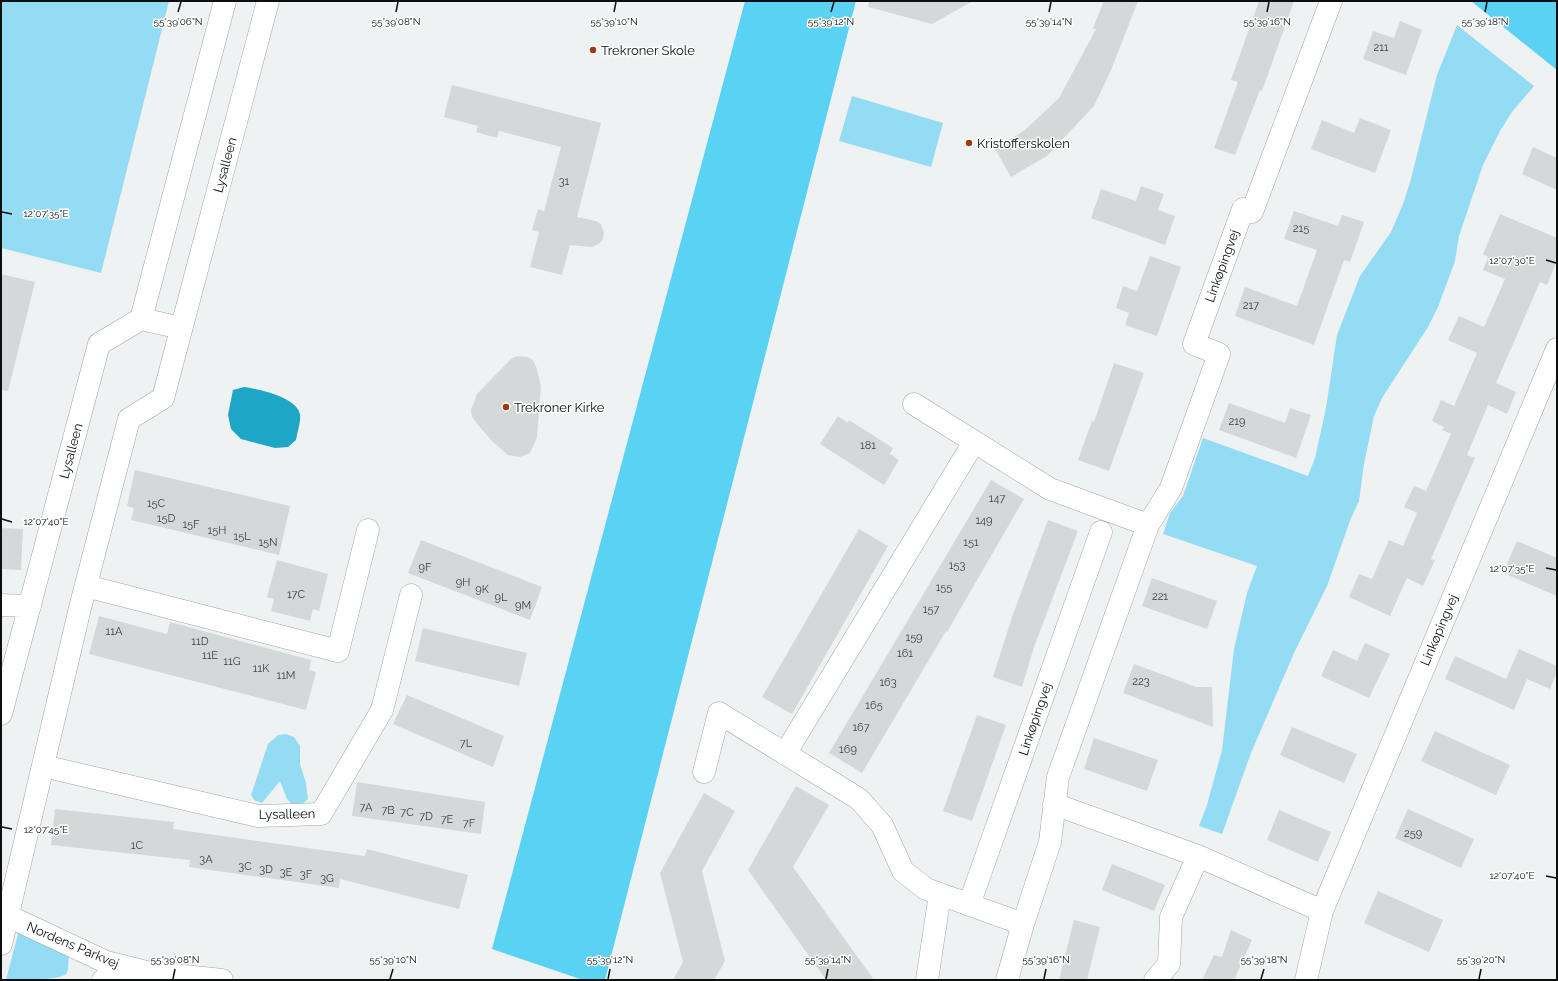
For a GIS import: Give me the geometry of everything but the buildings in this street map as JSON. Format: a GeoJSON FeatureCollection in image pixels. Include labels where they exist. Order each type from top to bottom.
{"type":"FeatureCollection","features":[{"type":"Feature","properties":{"kind":"street"},"geometry":{"type":"LineString","coordinates":[[181,328],[141,319],[225,1]]}},
{"type":"Feature","properties":{"kind":"street","name":"Lysalleen"},"geometry":{"type":"LineString","coordinates":[[1,944],[4,916],[43,766],[86,586],[129,419],[163,398],[268,1]]}},
{"type":"Feature","properties":{"kind":"street","name":"Linkøpingvej"},"geometry":{"type":"LineString","coordinates":[[1007,980],[1023,924],[1050,842],[1058,777],[1148,525],[1171,488],[1219,354],[1194,344],[1243,209],[1252,212],[1331,1]]}},
{"type":"Feature","properties":{"kind":"street","name":"Lysalleen"},"geometry":{"type":"LineString","coordinates":[[1,714],[99,344],[141,319]]}},
{"type":"Feature","properties":{"kind":"street","name":"Linkøpingvej"},"geometry":{"type":"LineString","coordinates":[[1306,980],[1322,911],[1557,349]]}},
{"type":"Feature","properties":{"kind":"street"},"geometry":{"type":"LineString","coordinates":[[914,404],[1050,490],[1148,525]]}},
{"type":"Feature","properties":{"kind":"street"},"geometry":{"type":"LineString","coordinates":[[785,754],[974,442]]}},
{"type":"Feature","properties":{"kind":"street"},"geometry":{"type":"LineString","coordinates":[[86,586],[338,651],[368,530]]}},
{"type":"Feature","properties":{"kind":"street","name":"Linkøpingvej"},"geometry":{"type":"LineString","coordinates":[[969,905],[1101,532]]}},
{"type":"Feature","properties":{"kind":"street","name":"Lysalleen"},"geometry":{"type":"LineString","coordinates":[[43,766],[258,816],[321,814],[382,710],[410,595]]}},
{"type":"Feature","properties":{"kind":"street"},"geometry":{"type":"LineString","coordinates":[[1,605],[30,606]]}},
{"type":"Feature","properties":{"kind":"street"},"geometry":{"type":"LineString","coordinates":[[704,772],[719,713],[859,799],[882,825],[903,871],[926,889],[1023,924]]}},
{"type":"Feature","properties":{"kind":"street"},"geometry":{"type":"LineString","coordinates":[[1054,804],[1198,856],[1322,911]]}},
{"type":"Feature","properties":{"kind":"street"},"geometry":{"type":"LineString","coordinates":[[1155,980],[1169,964],[1171,917],[1198,856]]}},
{"type":"Feature","properties":{"kind":"street"},"geometry":{"type":"LineString","coordinates":[[927,980],[940,894]]}},
{"type":"Feature","properties":{"kind":"street","name":"Nordens Parkvej"},"geometry":{"type":"LineString","coordinates":[[4,916],[106,962],[146,972],[222,980]]}},
{"type":"Feature","properties":{"kind":"street","name":"Nordens Parkvej"},"geometry":{"type":"LineString","coordinates":[[103,980],[146,972]]}},
{"type":"Feature","properties":{"kind":"shaded area"},"geometry":{"type":"Polygon","coordinates":[[[1,1],[169,1],[101,273],[1,248],[1,1]]]}},
{"type":"Feature","properties":{"kind":"shaded area"},"geometry":{"type":"Polygon","coordinates":[[[745,1],[856,1],[605,980],[583,980],[492,949],[745,1]]]}},
{"type":"Feature","properties":{"kind":"shaded area"},"geometry":{"type":"Polygon","coordinates":[[[1471,1],[1557,1],[1557,70],[1471,1]]]}},
{"type":"Feature","properties":{"kind":"shaded area"},"geometry":{"type":"Polygon","coordinates":[[[1457,25],[1534,86],[1512,112],[1500,131],[1483,165],[1459,236],[1455,261],[1438,307],[1428,327],[1382,398],[1374,416],[1364,464],[1359,501],[1351,518],[1327,586],[1294,653],[1251,753],[1222,834],[1199,826],[1207,805],[1222,750],[1234,649],[1247,593],[1257,566],[1163,534],[1170,513],[1183,496],[1203,438],[1308,476],[1315,458],[1326,408],[1337,335],[1360,276],[1391,232],[1403,204],[1411,179],[1437,75],[1457,25]]]}},
{"type":"Feature","properties":{"kind":"shaded area"},"geometry":{"type":"Polygon","coordinates":[[[852,96],[943,123],[931,167],[839,141],[852,96]]]}},
{"type":"Feature","properties":{"kind":"shaded area"},"geometry":{"type":"Polygon","coordinates":[[[244,387],[276,395],[292,403],[298,409],[300,418],[296,440],[288,447],[275,448],[241,439],[231,429],[228,415],[233,390],[244,387]]]}},
{"type":"Feature","properties":{"kind":"shaded area"},"geometry":{"type":"Polygon","coordinates":[[[286,734],[294,737],[300,746],[300,764],[306,783],[308,799],[301,805],[294,806],[287,799],[280,781],[262,803],[254,800],[251,795],[268,744],[278,735],[286,734]]]}},
{"type":"Feature","properties":{"kind":"shaded area"},"geometry":{"type":"Polygon","coordinates":[[[19,930],[69,954],[67,973],[63,976],[48,979],[6,980],[19,930]]]}},
{"type":"Feature","properties":{"kind":"place","name":"Trekroner Skole"},"geometry":{"type":"Point","coordinates":[593,50]}},
{"type":"Feature","properties":{"kind":"place","name":"Kristofferskolen"},"geometry":{"type":"Point","coordinates":[969,143]}},
{"type":"Feature","properties":{"kind":"place","name":"Trekroner Kirke"},"geometry":{"type":"Point","coordinates":[506,407]}}]}
